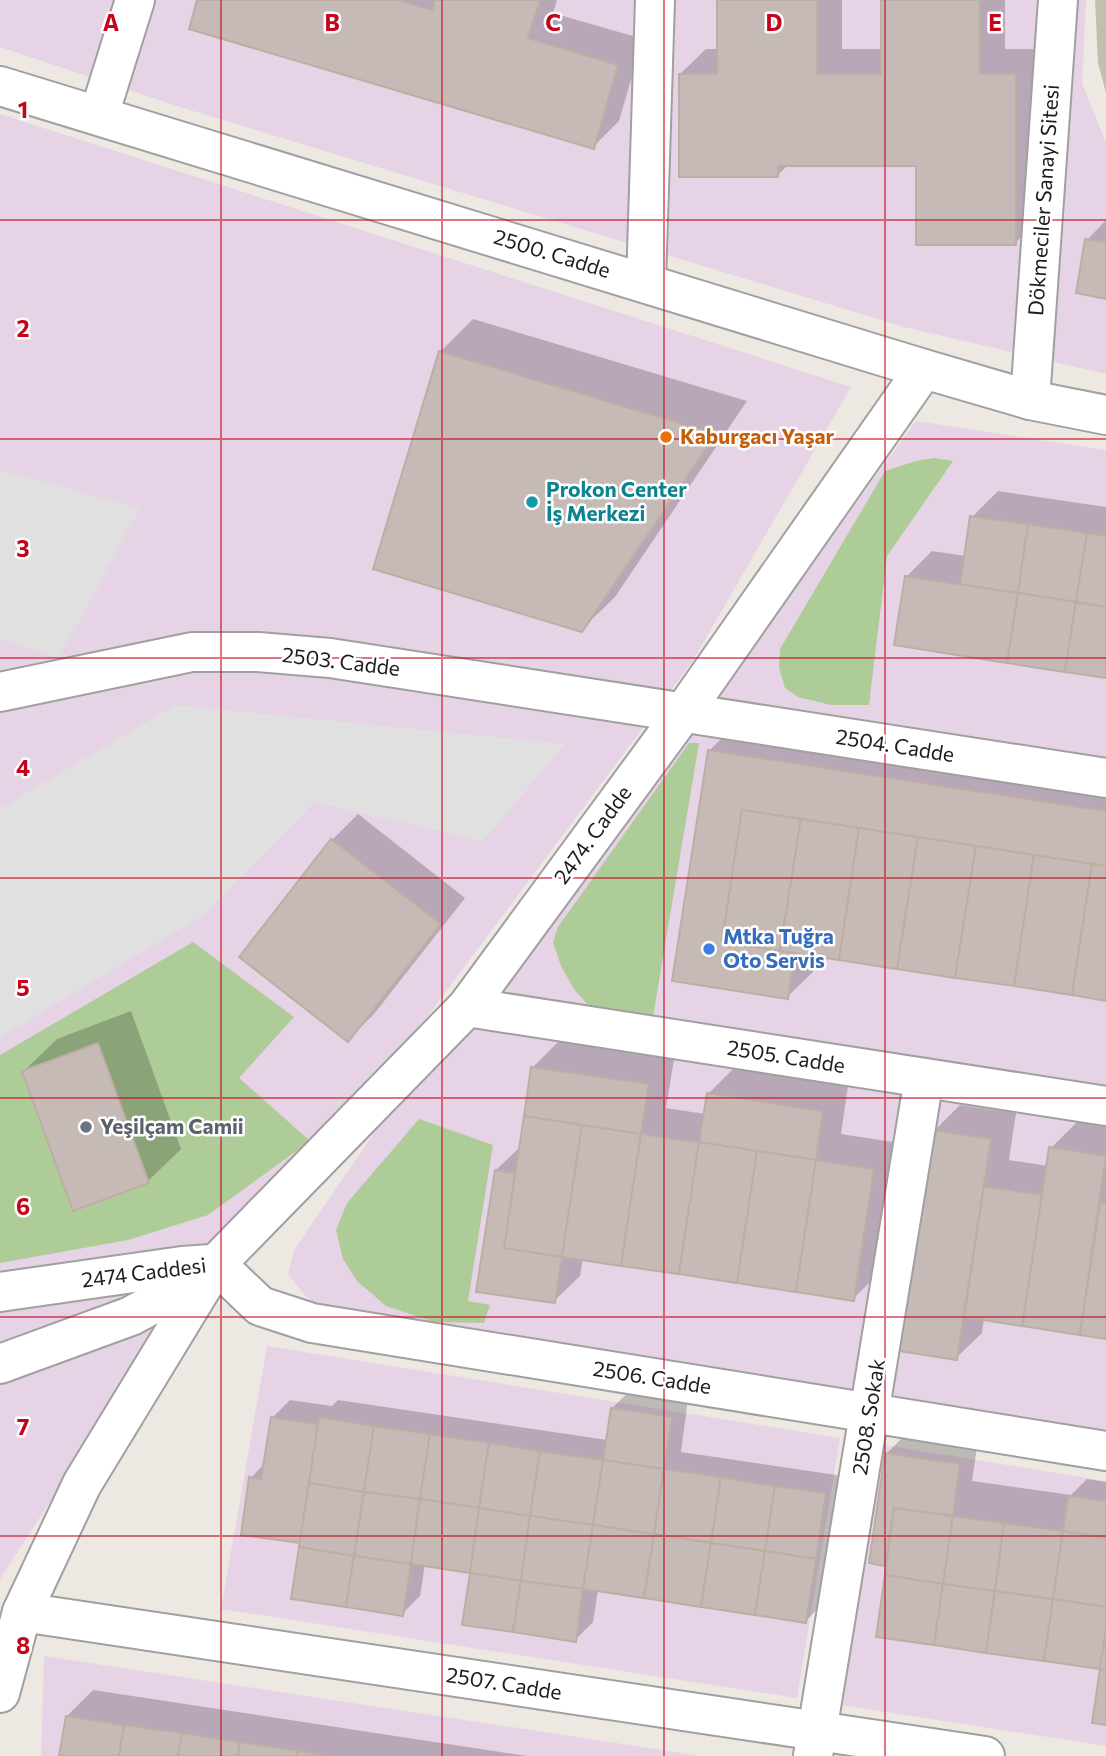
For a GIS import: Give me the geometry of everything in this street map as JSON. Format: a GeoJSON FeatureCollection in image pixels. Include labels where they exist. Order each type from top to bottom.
{"type":"FeatureCollection","features":[{"type":"Feature","properties":{"kind":"street"},"geometry":{"type":"LineString","coordinates":[[99,115],[135,0]]}},
{"type":"Feature","properties":{"kind":"street"},"geometry":{"type":"LineString","coordinates":[[646,283],[655,0]]}},
{"type":"Feature","properties":{"kind":"street","name":"Dökmeciler Sanayi Sitesi"},"geometry":{"type":"LineString","coordinates":[[1030,400],[1058,0]]}},
{"type":"Feature","properties":{"kind":"street","name":"2500. Cadde"},"geometry":{"type":"LineString","coordinates":[[0,86],[924,369],[1030,400],[1106,415]]}},
{"type":"Feature","properties":{"kind":"street","name":"2474. Cadde"},"geometry":{"type":"LineString","coordinates":[[216,1264],[467,1007],[684,713],[924,369]]}},
{"type":"Feature","properties":{"kind":"street","name":"2503. Cadde"},"geometry":{"type":"LineString","coordinates":[[0,692],[192,652],[258,652],[330,658],[684,713]]}},
{"type":"Feature","properties":{"kind":"street","name":"2504. Cadde"},"geometry":{"type":"LineString","coordinates":[[684,713],[1106,778]]}},
{"type":"Feature","properties":{"kind":"street","name":"2505. Cadde"},"geometry":{"type":"LineString","coordinates":[[467,1007],[1106,1106]]}},
{"type":"Feature","properties":{"kind":"street","name":"2508. Sokak"},"geometry":{"type":"LineString","coordinates":[[815,1743],[924,1078]]}},
{"type":"Feature","properties":{"kind":"street"},"geometry":{"type":"LineString","coordinates":[[0,1693],[22,1612],[82,1484],[216,1264]]}},
{"type":"Feature","properties":{"kind":"street","name":"2474 Caddesi"},"geometry":{"type":"LineString","coordinates":[[0,1292],[182,1266],[216,1264]]}},
{"type":"Feature","properties":{"kind":"street","name":"2474 Caddesi"},"geometry":{"type":"LineString","coordinates":[[0,1364],[131,1315],[164,1298],[216,1264]]}},
{"type":"Feature","properties":{"kind":"street","name":"2506. Cadde"},"geometry":{"type":"LineString","coordinates":[[216,1264],[260,1306],[312,1323],[1106,1451]]}},
{"type":"Feature","properties":{"kind":"street","name":"2507. Cadde"},"geometry":{"type":"LineString","coordinates":[[22,1612],[815,1743],[985,1756]]}},
{"type":"Feature","properties":{"kind":"shaded area"},"geometry":{"type":"Polygon","coordinates":[[[0,0],[1086,0],[1082,83],[1106,143],[1106,374],[904,327],[180,107],[0,47],[0,0]]]}},
{"type":"Feature","properties":{"kind":"shaded area"},"geometry":{"type":"Polygon","coordinates":[[[1095,0],[1106,0],[1106,93],[1098,63],[1095,0]]]}},
{"type":"Feature","properties":{"kind":"shaded area"},"geometry":{"type":"Polygon","coordinates":[[[0,114],[851,387],[692,662],[403,1049],[200,1270],[0,1579],[0,114]]]}},
{"type":"Feature","properties":{"kind":"shaded area"},"geometry":{"type":"Polygon","coordinates":[[[916,421],[1106,450],[1106,1435],[317,1309],[288,1275],[294,1250],[374,1133],[532,946],[916,421]]]}},
{"type":"Feature","properties":{"kind":"shaded area"},"geometry":{"type":"Polygon","coordinates":[[[0,470],[140,508],[59,659],[0,639],[0,470]]]}},
{"type":"Feature","properties":{"kind":"shaded area"},"geometry":{"type":"Polygon","coordinates":[[[175,705],[565,744],[483,841],[314,802],[205,914],[0,1037],[0,809],[175,705]]]}},
{"type":"Feature","properties":{"kind":"shaded area"},"geometry":{"type":"Polygon","coordinates":[[[267,1346],[840,1438],[797,1698],[221,1609],[267,1346]]]}},
{"type":"Feature","properties":{"kind":"shaded area"},"geometry":{"type":"Polygon","coordinates":[[[884,1445],[1106,1481],[1106,1746],[841,1705],[884,1445]]]}},
{"type":"Feature","properties":{"kind":"shaded area"},"geometry":{"type":"Polygon","coordinates":[[[44,1656],[701,1756],[41,1756],[44,1656]]]}},
{"type":"Feature","properties":{"kind":"green space"},"geometry":{"type":"Polygon","coordinates":[[[934,458],[953,461],[887,556],[869,705],[831,705],[798,697],[785,688],[779,668],[780,649],[885,471],[934,458]]]}},
{"type":"Feature","properties":{"kind":"green space"},"geometry":{"type":"Polygon","coordinates":[[[689,743],[699,743],[653,1017],[587,1004],[574,989],[561,966],[553,942],[558,927],[689,743]]]}},
{"type":"Feature","properties":{"kind":"green space"},"geometry":{"type":"Polygon","coordinates":[[[193,942],[294,1017],[239,1078],[310,1141],[208,1215],[128,1240],[0,1263],[0,1055],[193,942]]]}},
{"type":"Feature","properties":{"kind":"green space"},"geometry":{"type":"Polygon","coordinates":[[[419,1119],[493,1145],[468,1301],[490,1305],[484,1323],[434,1322],[386,1306],[357,1281],[343,1259],[336,1230],[347,1203],[419,1119]]]}},
{"type":"Feature","properties":{"kind":"building"},"geometry":{"type":"Polygon","coordinates":[[[197,0],[399,0],[432,10],[435,0],[540,0],[528,38],[618,65],[594,149],[189,29],[197,0]]]}},
{"type":"Feature","properties":{"kind":"building"},"geometry":{"type":"Polygon","coordinates":[[[717,0],[817,0],[817,74],[881,74],[881,0],[980,0],[980,74],[1016,74],[1016,245],[916,245],[916,166],[778,166],[778,177],[679,177],[679,74],[717,74],[717,0]]]}},
{"type":"Feature","properties":{"kind":"building"},"geometry":{"type":"Polygon","coordinates":[[[1085,239],[1106,242],[1106,299],[1076,293],[1085,239]]]}},
{"type":"Feature","properties":{"kind":"building","name":"Prokon Center İş Merkezi"},"geometry":{"type":"Polygon","coordinates":[[[439,351],[716,434],[582,632],[373,569],[439,351]]]}},
{"type":"Feature","properties":{"kind":"building"},"geometry":{"type":"Polygon","coordinates":[[[970,516],[1028,524],[1018,593],[960,585],[970,516]]]}},
{"type":"Feature","properties":{"kind":"building"},"geometry":{"type":"Polygon","coordinates":[[[1028,524],[1087,533],[1076,602],[1018,593],[1028,524]]]}},
{"type":"Feature","properties":{"kind":"building"},"geometry":{"type":"Polygon","coordinates":[[[1087,533],[1106,536],[1106,607],[1076,602],[1087,533]]]}},
{"type":"Feature","properties":{"kind":"building"},"geometry":{"type":"Polygon","coordinates":[[[905,576],[1018,593],[1007,663],[894,645],[905,576]]]}},
{"type":"Feature","properties":{"kind":"building"},"geometry":{"type":"Polygon","coordinates":[[[1018,593],[1076,602],[1065,672],[1007,663],[1018,593]]]}},
{"type":"Feature","properties":{"kind":"building"},"geometry":{"type":"Polygon","coordinates":[[[1076,602],[1106,607],[1106,678],[1065,672],[1076,602]]]}},
{"type":"Feature","properties":{"kind":"building"},"geometry":{"type":"Polygon","coordinates":[[[708,750],[1106,811],[1106,866],[742,810],[722,942],[795,953],[788,999],[672,981],[708,750]]]}},
{"type":"Feature","properties":{"kind":"building"},"geometry":{"type":"Polygon","coordinates":[[[742,810],[801,819],[780,951],[722,942],[742,810]]]}},
{"type":"Feature","properties":{"kind":"building"},"geometry":{"type":"Polygon","coordinates":[[[801,819],[859,828],[839,960],[780,951],[801,819]]]}},
{"type":"Feature","properties":{"kind":"building"},"geometry":{"type":"Polygon","coordinates":[[[859,828],[918,837],[897,969],[839,960],[859,828]]]}},
{"type":"Feature","properties":{"kind":"building"},"geometry":{"type":"Polygon","coordinates":[[[918,837],[976,846],[955,978],[897,969],[918,837]]]}},
{"type":"Feature","properties":{"kind":"building"},"geometry":{"type":"Polygon","coordinates":[[[331,839],[441,924],[348,1042],[239,957],[331,839]]]}},
{"type":"Feature","properties":{"kind":"building"},"geometry":{"type":"Polygon","coordinates":[[[976,846],[1034,855],[1014,986],[955,978],[976,846]]]}},
{"type":"Feature","properties":{"kind":"building"},"geometry":{"type":"Polygon","coordinates":[[[1034,855],[1092,864],[1072,995],[1014,986],[1034,855]]]}},
{"type":"Feature","properties":{"kind":"building"},"geometry":{"type":"Polygon","coordinates":[[[1092,864],[1106,866],[1106,1001],[1072,995],[1092,864]]]}},
{"type":"Feature","properties":{"kind":"building","name":"Yeşilçam Camii"},"geometry":{"type":"Polygon","coordinates":[[[98,1043],[149,1183],[73,1211],[22,1071],[98,1043]]]}},
{"type":"Feature","properties":{"kind":"building"},"geometry":{"type":"Polygon","coordinates":[[[531,1067],[649,1084],[641,1134],[524,1116],[531,1067]]]}},
{"type":"Feature","properties":{"kind":"building"},"geometry":{"type":"Polygon","coordinates":[[[707,1093],[823,1111],[816,1160],[699,1142],[707,1093]]]}},
{"type":"Feature","properties":{"kind":"building"},"geometry":{"type":"Polygon","coordinates":[[[524,1116],[582,1125],[562,1257],[504,1248],[524,1116]]]}},
{"type":"Feature","properties":{"kind":"building"},"geometry":{"type":"Polygon","coordinates":[[[582,1125],[641,1134],[621,1266],[562,1257],[582,1125]]]}},
{"type":"Feature","properties":{"kind":"building"},"geometry":{"type":"Polygon","coordinates":[[[933,1130],[991,1139],[957,1360],[899,1351],[933,1130]]]}},
{"type":"Feature","properties":{"kind":"building"},"geometry":{"type":"Polygon","coordinates":[[[641,1134],[699,1142],[679,1274],[621,1266],[641,1134]]]}},
{"type":"Feature","properties":{"kind":"building"},"geometry":{"type":"Polygon","coordinates":[[[699,1142],[757,1151],[737,1283],[679,1274],[699,1142]]]}},
{"type":"Feature","properties":{"kind":"building"},"geometry":{"type":"Polygon","coordinates":[[[1049,1147],[1106,1156],[1080,1335],[1022,1326],[1049,1147]]]}},
{"type":"Feature","properties":{"kind":"building"},"geometry":{"type":"Polygon","coordinates":[[[757,1151],[816,1160],[796,1292],[737,1283],[757,1151]]]}},
{"type":"Feature","properties":{"kind":"building"},"geometry":{"type":"Polygon","coordinates":[[[816,1160],[874,1169],[854,1301],[796,1292],[816,1160]]]}},
{"type":"Feature","properties":{"kind":"building"},"geometry":{"type":"Polygon","coordinates":[[[495,1170],[515,1173],[504,1248],[562,1257],[555,1303],[476,1292],[495,1170]]]}},
{"type":"Feature","properties":{"kind":"building"},"geometry":{"type":"Polygon","coordinates":[[[984,1186],[1042,1195],[1022,1326],[964,1317],[984,1186]]]}},
{"type":"Feature","properties":{"kind":"building"},"geometry":{"type":"Polygon","coordinates":[[[1100,1203],[1106,1204],[1106,1339],[1080,1335],[1100,1203]]]}},
{"type":"Feature","properties":{"kind":"building"},"geometry":{"type":"Polygon","coordinates":[[[611,1408],[672,1417],[664,1469],[603,1460],[611,1408]]]}},
{"type":"Feature","properties":{"kind":"building"},"geometry":{"type":"Polygon","coordinates":[[[271,1417],[318,1424],[300,1543],[241,1535],[249,1477],[261,1479],[271,1417]]]}},
{"type":"Feature","properties":{"kind":"building"},"geometry":{"type":"Polygon","coordinates":[[[319,1417],[374,1426],[364,1492],[309,1483],[319,1417]]]}},
{"type":"Feature","properties":{"kind":"building"},"geometry":{"type":"Polygon","coordinates":[[[374,1426],[430,1434],[420,1499],[364,1492],[374,1426]]]}},
{"type":"Feature","properties":{"kind":"building"},"geometry":{"type":"Polygon","coordinates":[[[430,1434],[489,1443],[479,1508],[420,1499],[430,1434]]]}},
{"type":"Feature","properties":{"kind":"building"},"geometry":{"type":"Polygon","coordinates":[[[489,1443],[540,1451],[530,1516],[479,1508],[489,1443]]]}},
{"type":"Feature","properties":{"kind":"building"},"geometry":{"type":"Polygon","coordinates":[[[540,1451],[603,1460],[593,1525],[530,1516],[540,1451]]]}},
{"type":"Feature","properties":{"kind":"building"},"geometry":{"type":"Polygon","coordinates":[[[885,1453],[960,1464],[953,1516],[894,1508],[885,1566],[869,1563],[885,1453]]]}},
{"type":"Feature","properties":{"kind":"building"},"geometry":{"type":"Polygon","coordinates":[[[603,1460],[664,1469],[654,1534],[593,1525],[603,1460]]]}},
{"type":"Feature","properties":{"kind":"building"},"geometry":{"type":"Polygon","coordinates":[[[664,1469],[721,1477],[711,1543],[654,1534],[664,1469]]]}},
{"type":"Feature","properties":{"kind":"building"},"geometry":{"type":"Polygon","coordinates":[[[721,1477],[775,1486],[765,1551],[711,1543],[721,1477]]]}},
{"type":"Feature","properties":{"kind":"building"},"geometry":{"type":"Polygon","coordinates":[[[309,1483],[364,1492],[354,1556],[299,1547],[309,1483]]]}},
{"type":"Feature","properties":{"kind":"building"},"geometry":{"type":"Polygon","coordinates":[[[775,1486],[826,1493],[816,1559],[765,1551],[775,1486]]]}},
{"type":"Feature","properties":{"kind":"building"},"geometry":{"type":"Polygon","coordinates":[[[364,1492],[420,1499],[411,1564],[354,1556],[364,1492]]]}},
{"type":"Feature","properties":{"kind":"building"},"geometry":{"type":"Polygon","coordinates":[[[1068,1496],[1106,1501],[1106,1538],[1063,1531],[1068,1496]]]}},
{"type":"Feature","properties":{"kind":"building"},"geometry":{"type":"Polygon","coordinates":[[[420,1499],[479,1508],[470,1573],[411,1564],[420,1499]]]}},
{"type":"Feature","properties":{"kind":"building"},"geometry":{"type":"Polygon","coordinates":[[[479,1508],[530,1516],[521,1581],[470,1573],[479,1508]]]}},
{"type":"Feature","properties":{"kind":"building"},"geometry":{"type":"Polygon","coordinates":[[[894,1508],[1106,1538],[1106,1607],[885,1575],[894,1508]]]}},
{"type":"Feature","properties":{"kind":"building"},"geometry":{"type":"Polygon","coordinates":[[[894,1508],[953,1516],[943,1584],[885,1575],[894,1508]]]}},
{"type":"Feature","properties":{"kind":"building"},"geometry":{"type":"Polygon","coordinates":[[[530,1516],[593,1525],[583,1589],[521,1581],[530,1516]]]}},
{"type":"Feature","properties":{"kind":"building"},"geometry":{"type":"Polygon","coordinates":[[[953,1516],[1004,1523],[995,1591],[943,1584],[953,1516]]]}},
{"type":"Feature","properties":{"kind":"building"},"geometry":{"type":"Polygon","coordinates":[[[1004,1523],[1063,1531],[1053,1599],[995,1591],[1004,1523]]]}},
{"type":"Feature","properties":{"kind":"building"},"geometry":{"type":"Polygon","coordinates":[[[593,1525],[654,1534],[644,1598],[583,1589],[593,1525]]]}},
{"type":"Feature","properties":{"kind":"building"},"geometry":{"type":"Polygon","coordinates":[[[1063,1531],[1106,1538],[1106,1607],[1053,1599],[1063,1531]]]}},
{"type":"Feature","properties":{"kind":"building"},"geometry":{"type":"Polygon","coordinates":[[[654,1534],[711,1543],[701,1607],[644,1598],[654,1534]]]}},
{"type":"Feature","properties":{"kind":"building"},"geometry":{"type":"Polygon","coordinates":[[[711,1543],[765,1551],[755,1615],[701,1607],[711,1543]]]}},
{"type":"Feature","properties":{"kind":"building"},"geometry":{"type":"Polygon","coordinates":[[[299,1547],[354,1556],[346,1607],[291,1599],[299,1547]]]}},
{"type":"Feature","properties":{"kind":"building"},"geometry":{"type":"Polygon","coordinates":[[[765,1551],[816,1559],[806,1623],[755,1615],[765,1551]]]}},
{"type":"Feature","properties":{"kind":"building"},"geometry":{"type":"Polygon","coordinates":[[[354,1556],[411,1564],[403,1616],[346,1607],[354,1556]]]}},
{"type":"Feature","properties":{"kind":"building"},"geometry":{"type":"Polygon","coordinates":[[[470,1573],[521,1581],[513,1632],[462,1625],[470,1573]]]}},
{"type":"Feature","properties":{"kind":"building"},"geometry":{"type":"Polygon","coordinates":[[[885,1575],[943,1584],[934,1645],[876,1637],[885,1575]]]}},
{"type":"Feature","properties":{"kind":"building"},"geometry":{"type":"Polygon","coordinates":[[[521,1581],[583,1589],[576,1642],[513,1632],[521,1581]]]}},
{"type":"Feature","properties":{"kind":"building"},"geometry":{"type":"Polygon","coordinates":[[[943,1584],[995,1591],[986,1653],[934,1645],[943,1584]]]}},
{"type":"Feature","properties":{"kind":"building"},"geometry":{"type":"Polygon","coordinates":[[[995,1591],[1053,1599],[1044,1661],[986,1653],[995,1591]]]}},
{"type":"Feature","properties":{"kind":"building"},"geometry":{"type":"Polygon","coordinates":[[[1053,1599],[1106,1607],[1106,1629],[1100,1669],[1044,1661],[1053,1599]]]}},
{"type":"Feature","properties":{"kind":"building"},"geometry":{"type":"Polygon","coordinates":[[[1106,1629],[1106,1670],[1100,1669],[1106,1629]]]}},
{"type":"Feature","properties":{"kind":"building"},"geometry":{"type":"Polygon","coordinates":[[[1100,1669],[1106,1670],[1106,1725],[1092,1723],[1100,1669]]]}},
{"type":"Feature","properties":{"kind":"building"},"geometry":{"type":"Polygon","coordinates":[[[66,1716],[124,1725],[119,1756],[59,1756],[66,1716]]]}},
{"type":"Feature","properties":{"kind":"building"},"geometry":{"type":"Polygon","coordinates":[[[124,1725],[182,1733],[178,1756],[119,1756],[124,1725]]]}},
{"type":"Feature","properties":{"kind":"building"},"geometry":{"type":"Polygon","coordinates":[[[182,1733],[240,1742],[238,1756],[178,1756],[182,1733]]]}},
{"type":"Feature","properties":{"kind":"building"},"geometry":{"type":"Polygon","coordinates":[[[240,1742],[298,1751],[297,1756],[238,1756],[240,1742]]]}},
{"type":"Feature","properties":{"kind":"building"},"geometry":{"type":"Polygon","coordinates":[[[298,1751],[332,1756],[297,1756],[298,1751]]]}},
{"type":"Feature","properties":{"kind":"place","name":"Kaburgacı Yaşar"},"geometry":{"type":"Point","coordinates":[666,437]}},
{"type":"Feature","properties":{"kind":"place","name":"Prokon Center İş Merkezi"},"geometry":{"type":"Point","coordinates":[532,502]}},
{"type":"Feature","properties":{"kind":"place","name":"Mtka Tuğra Oto Servis"},"geometry":{"type":"Point","coordinates":[709,949]}},
{"type":"Feature","properties":{"kind":"place","name":"Yeşilçam Camii"},"geometry":{"type":"Point","coordinates":[86,1127]}}]}
